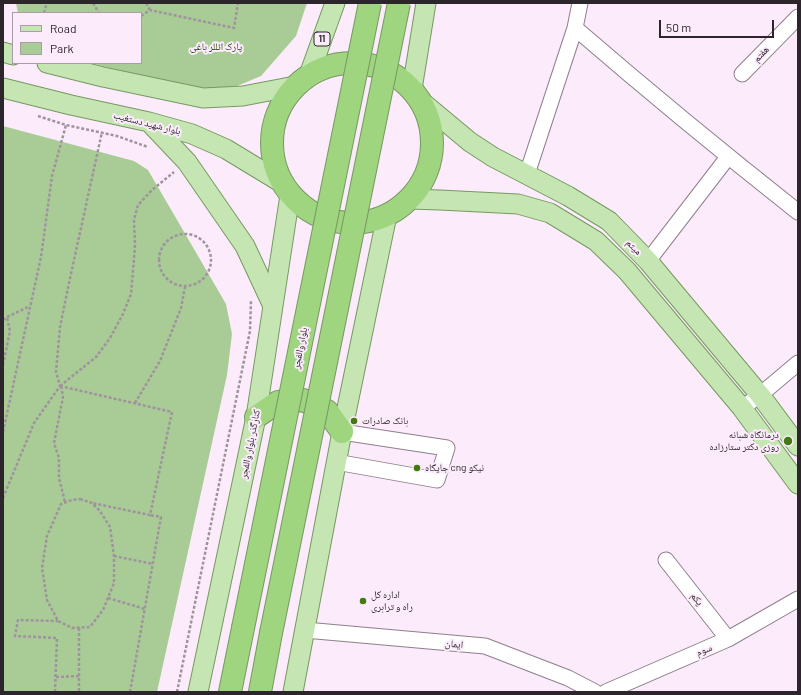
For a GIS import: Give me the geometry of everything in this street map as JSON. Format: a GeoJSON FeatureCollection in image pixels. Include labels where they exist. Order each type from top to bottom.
{"type":"FeatureCollection","features":[{"type":"Feature","properties":{"kind":"highway","name":"بلوار والفجر"},"geometry":{"type":"LineString","coordinates":[[230,692],[370,3]]}},
{"type":"Feature","properties":{"kind":"highway"},"geometry":{"type":"LineString","coordinates":[[260,692],[399,3]]}},
{"type":"Feature","properties":{"kind":"highway"},"geometry":{"type":"LineString","coordinates":[[356,62],[372,64],[387,70],[400,78],[417,96],[430,122],[432,142],[430,163],[422,183],[409,200],[387,215],[365,222],[342,223],[320,217],[300,205],[286,189],[274,164],[271,143],[274,122],[282,103],[302,80],[325,67],[340,63],[356,62]]}},
{"type":"Feature","properties":{"kind":"highway"},"geometry":{"type":"LineString","coordinates":[[256,417],[278,402],[303,400],[328,411],[342,432]]}},
{"type":"Feature","properties":{"kind":"main road","name":"11"},"geometry":{"type":"LineString","coordinates":[[302,80],[335,3]]}},
{"type":"Feature","properties":{"kind":"main road"},"geometry":{"type":"LineString","coordinates":[[417,96],[426,3]]}},
{"type":"Feature","properties":{"kind":"main road"},"geometry":{"type":"LineString","coordinates":[[51,64],[103,77],[203,98],[243,96],[302,80]]}},
{"type":"Feature","properties":{"kind":"main road","name":"بلوار شهید دستغیب"},"geometry":{"type":"LineString","coordinates":[[10,90],[149,122],[192,134],[226,149],[286,189]]}},
{"type":"Feature","properties":{"kind":"main road","name":"میثم"},"geometry":{"type":"LineString","coordinates":[[417,96],[451,127],[493,157],[568,196],[609,221],[648,261],[760,395],[798,446]]}},
{"type":"Feature","properties":{"kind":"main road"},"geometry":{"type":"LineString","coordinates":[[149,122],[180,168],[245,246],[273,306]]}},
{"type":"Feature","properties":{"kind":"main road","name":"کنارگذر بلوار والفجر"},"geometry":{"type":"LineString","coordinates":[[198,692],[256,417],[273,306],[286,189]]}},
{"type":"Feature","properties":{"kind":"main road"},"geometry":{"type":"LineString","coordinates":[[409,200],[518,204],[550,213],[596,241],[627,271],[742,408],[798,484]]}},
{"type":"Feature","properties":{"kind":"main road"},"geometry":{"type":"LineString","coordinates":[[293,692],[336,462],[387,215]]}},
{"type":"Feature","properties":{"kind":"street"},"geometry":{"type":"LineString","coordinates":[[527,174],[575,28],[580,3]]}},
{"type":"Feature","properties":{"kind":"street","name":"هفتم"},"geometry":{"type":"LineString","coordinates":[[742,74],[798,17]]}},
{"type":"Feature","properties":{"kind":"street"},"geometry":{"type":"LineString","coordinates":[[575,28],[728,157],[798,212]]}},
{"type":"Feature","properties":{"kind":"street"},"geometry":{"type":"LineString","coordinates":[[648,261],[728,157]]}},
{"type":"Feature","properties":{"kind":"street"},"geometry":{"type":"LineString","coordinates":[[742,408],[798,363]]}},
{"type":"Feature","properties":{"kind":"street"},"geometry":{"type":"LineString","coordinates":[[336,462],[437,480],[447,448],[342,432]]}},
{"type":"Feature","properties":{"kind":"street","name":"یکم"},"geometry":{"type":"LineString","coordinates":[[666,560],[728,639]]}},
{"type":"Feature","properties":{"kind":"street","name":"سوم"},"geometry":{"type":"LineString","coordinates":[[606,692],[728,639],[798,599]]}},
{"type":"Feature","properties":{"kind":"street","name":"ایمان"},"geometry":{"type":"LineString","coordinates":[[305,630],[485,646],[568,678],[595,692]]}},
{"type":"Feature","properties":{"kind":"path"},"geometry":{"type":"LineString","coordinates":[[93,3],[98,12]]}},
{"type":"Feature","properties":{"kind":"path"},"geometry":{"type":"LineString","coordinates":[[146,3],[150,10]]}},
{"type":"Feature","properties":{"kind":"path"},"geometry":{"type":"LineString","coordinates":[[142,15],[150,10],[234,28],[238,3]]}},
{"type":"Feature","properties":{"kind":"path"},"geometry":{"type":"LineString","coordinates":[[3,432],[41,257],[52,176],[71,105]]}},
{"type":"Feature","properties":{"kind":"path"},"geometry":{"type":"LineString","coordinates":[[65,502],[59,478],[58,458],[54,443],[63,396],[56,372],[60,327],[106,112]]}},
{"type":"Feature","properties":{"kind":"path"},"geometry":{"type":"LineString","coordinates":[[34,114],[66,125],[117,136],[150,147]]}},
{"type":"Feature","properties":{"kind":"path"},"geometry":{"type":"LineString","coordinates":[[169,167],[180,168]]}},
{"type":"Feature","properties":{"kind":"path"},"geometry":{"type":"LineString","coordinates":[[177,179],[180,168]]}},
{"type":"Feature","properties":{"kind":"path"},"geometry":{"type":"LineString","coordinates":[[3,498],[34,422],[60,386],[96,357],[110,338],[124,314],[131,294],[135,246],[134,220],[138,205],[152,190],[180,168]]}},
{"type":"Feature","properties":{"kind":"path"},"geometry":{"type":"LineString","coordinates":[[191,234],[205,243],[211,258],[210,267],[207,275],[201,281],[194,285],[185,286],[177,285],[169,281],[159,266],[159,257],[161,249],[166,241],[174,236],[191,234]]}},
{"type":"Feature","properties":{"kind":"path"},"geometry":{"type":"LineString","coordinates":[[135,403],[149,381],[162,355],[181,308],[185,286]]}},
{"type":"Feature","properties":{"kind":"path"},"geometry":{"type":"LineString","coordinates":[[177,692],[250,331],[250,295]]}},
{"type":"Feature","properties":{"kind":"path"},"geometry":{"type":"LineString","coordinates":[[3,320],[30,306]]}},
{"type":"Feature","properties":{"kind":"path"},"geometry":{"type":"LineString","coordinates":[[3,365],[10,331],[7,317]]}},
{"type":"Feature","properties":{"kind":"path"},"geometry":{"type":"LineString","coordinates":[[60,386],[172,412],[150,514]]}},
{"type":"Feature","properties":{"kind":"path"},"geometry":{"type":"LineString","coordinates":[[58,621],[47,600],[42,568],[47,536],[61,504],[72,500],[80,500],[161,517],[130,692]]}},
{"type":"Feature","properties":{"kind":"path"},"geometry":{"type":"LineString","coordinates":[[55,692],[58,638],[15,636],[18,620],[58,621],[72,628],[90,627],[103,610],[114,583],[114,556],[110,528],[100,511],[92,503]]}},
{"type":"Feature","properties":{"kind":"path"},"geometry":{"type":"LineString","coordinates":[[114,556],[153,564]]}},
{"type":"Feature","properties":{"kind":"path"},"geometry":{"type":"LineString","coordinates":[[108,598],[145,608]]}},
{"type":"Feature","properties":{"kind":"path"},"geometry":{"type":"LineString","coordinates":[[79,628],[80,692]]}},
{"type":"Feature","properties":{"kind":"path"},"geometry":{"type":"LineString","coordinates":[[56,677],[79,676]]}},
{"type":"Feature","properties":{"kind":"green space","name":"پارک ائللر باغی"},"geometry":{"type":"Polygon","coordinates":[[[16,3],[307,3],[296,36],[261,76],[223,92],[175,86],[96,64],[142,64],[142,12],[18,12],[16,3]]]}},
{"type":"Feature","properties":{"kind":"green space"},"geometry":{"type":"Polygon","coordinates":[[[3,126],[134,161],[148,170],[226,304],[232,334],[227,375],[157,692],[3,692],[3,126]]]}},
{"type":"Feature","properties":{"kind":"place","name":"بانک صادرات"},"geometry":{"type":"Point","coordinates":[354,421]}},
{"type":"Feature","properties":{"kind":"place","name":"درمانگاه شبانه روزی دکتر ستارزاده"},"geometry":{"type":"Point","coordinates":[788,441]}},
{"type":"Feature","properties":{"kind":"place","name":"جایگاه cng نیکو"},"geometry":{"type":"Point","coordinates":[417,468]}},
{"type":"Feature","properties":{"kind":"place","name":"اداره کل راه و ترابری"},"geometry":{"type":"Point","coordinates":[363,601]}}]}
